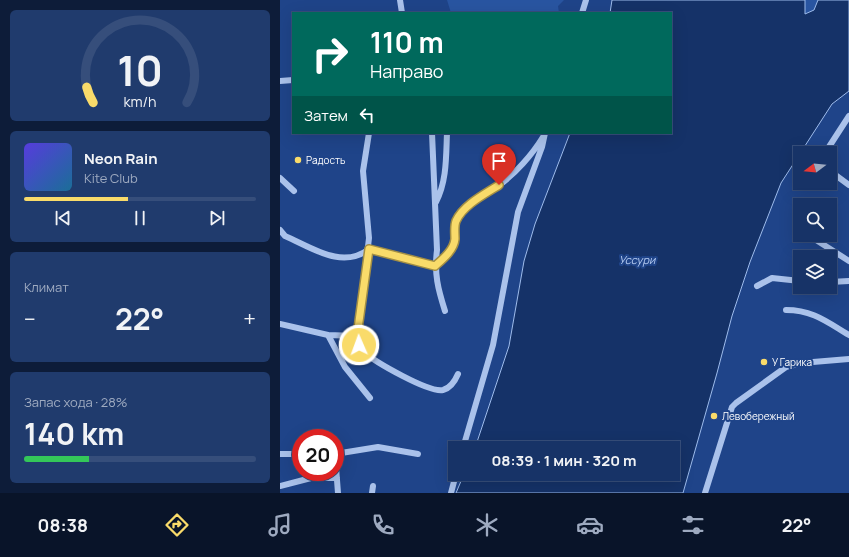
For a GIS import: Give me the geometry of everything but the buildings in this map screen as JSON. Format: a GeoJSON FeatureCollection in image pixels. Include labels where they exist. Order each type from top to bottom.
{"type":"FeatureCollection","features":[{"type":"Feature","properties":{"kind":"street"},"geometry":{"type":"LineString","coordinates":[[582,12],[586,0]]}},
{"type":"Feature","properties":{"kind":"street"},"geometry":{"type":"LineString","coordinates":[[399,1],[402,12]]}},
{"type":"Feature","properties":{"kind":"street"},"geometry":{"type":"LineString","coordinates":[[280,81],[292,80]]}},
{"type":"Feature","properties":{"kind":"street"},"geometry":{"type":"LineString","coordinates":[[830,146],[849,116]]}},
{"type":"Feature","properties":{"kind":"street"},"geometry":{"type":"LineString","coordinates":[[369,134],[363,171],[369,224],[369,249],[357,336],[360,348],[365,353],[418,384],[435,390],[442,390],[452,384],[458,374]]}},
{"type":"Feature","properties":{"kind":"street"},"geometry":{"type":"LineString","coordinates":[[432,134],[437,250],[435,266],[438,289],[445,311]]}},
{"type":"Feature","properties":{"kind":"street"},"geometry":{"type":"LineString","coordinates":[[435,203],[440,194],[445,175],[447,134]]}},
{"type":"Feature","properties":{"kind":"street"},"geometry":{"type":"LineString","coordinates":[[435,266],[447,256],[455,242],[456,222],[460,214],[476,200],[499,185],[535,150],[544,134]]}},
{"type":"Feature","properties":{"kind":"street"},"geometry":{"type":"LineString","coordinates":[[465,441],[494,345],[518,212],[542,147],[545,134]]}},
{"type":"Feature","properties":{"kind":"street"},"geometry":{"type":"LineString","coordinates":[[837,176],[849,185]]}},
{"type":"Feature","properties":{"kind":"street"},"geometry":{"type":"LineString","coordinates":[[280,178],[294,191]]}},
{"type":"Feature","properties":{"kind":"street"},"geometry":{"type":"LineString","coordinates":[[281,232],[333,257],[356,257],[369,249],[435,266]]}},
{"type":"Feature","properties":{"kind":"street"},"geometry":{"type":"LineString","coordinates":[[819,242],[849,261]]}},
{"type":"Feature","properties":{"kind":"street"},"geometry":{"type":"LineString","coordinates":[[757,286],[772,278],[793,280]]}},
{"type":"Feature","properties":{"kind":"street"},"geometry":{"type":"LineString","coordinates":[[837,282],[849,281]]}},
{"type":"Feature","properties":{"kind":"street"},"geometry":{"type":"LineString","coordinates":[[786,310],[801,310],[811,313],[849,335]]}},
{"type":"Feature","properties":{"kind":"street"},"geometry":{"type":"LineString","coordinates":[[280,324],[328,335],[357,336]]}},
{"type":"Feature","properties":{"kind":"street"},"geometry":{"type":"LineString","coordinates":[[328,335],[345,367],[370,398]]}},
{"type":"Feature","properties":{"kind":"street"},"geometry":{"type":"LineString","coordinates":[[705,493],[732,407],[736,403],[786,367],[801,363],[849,359]]}},
{"type":"Feature","properties":{"kind":"street"},"geometry":{"type":"LineString","coordinates":[[344,453],[378,447],[418,454]]}},
{"type":"Feature","properties":{"kind":"street"},"geometry":{"type":"LineString","coordinates":[[280,454],[292,454]]}},
{"type":"Feature","properties":{"kind":"street"},"geometry":{"type":"LineString","coordinates":[[280,486],[297,481]]}},
{"type":"Feature","properties":{"kind":"street"},"geometry":{"type":"LineString","coordinates":[[337,481],[338,493]]}},
{"type":"Feature","properties":{"kind":"street"},"geometry":{"type":"LineString","coordinates":[[451,493],[454,481]]}},
{"type":"Feature","properties":{"kind":"shaded area"},"geometry":{"type":"Polygon","coordinates":[[[447,0],[564,0],[558,6],[559,12],[451,12],[447,0]]]}},
{"type":"Feature","properties":{"kind":"shaded area"},"geometry":{"type":"Polygon","coordinates":[[[805,0],[818,0],[814,10],[805,14],[805,0]]]}},
{"type":"Feature","properties":{"kind":"water","name":"Уссури"},"geometry":{"type":"Polygon","coordinates":[[[612,0],[805,0],[805,14],[814,10],[818,0],[849,0],[849,91],[832,104],[805,146],[793,146],[793,164],[781,183],[750,262],[732,316],[683,493],[456,493],[461,481],[680,481],[680,441],[477,441],[509,346],[524,261],[535,224],[570,134],[672,134],[672,12],[610,12],[612,0]]]}},
{"type":"Feature","properties":{"kind":"place","name":"Радость"},"geometry":{"type":"Point","coordinates":[298,160]}},
{"type":"Feature","properties":{"kind":"place","name":"У Гарика"},"geometry":{"type":"Point","coordinates":[764,362]}},
{"type":"Feature","properties":{"kind":"place","name":"Левобережный"},"geometry":{"type":"Point","coordinates":[714,416]}},
{"type":"Feature","properties":{"kind":"route"},"geometry":{"type":"LineString","coordinates":[[359,345],[357,336],[369,249],[435,266],[447,256],[455,242],[456,222],[460,214],[476,200],[499,185]]}}]}
